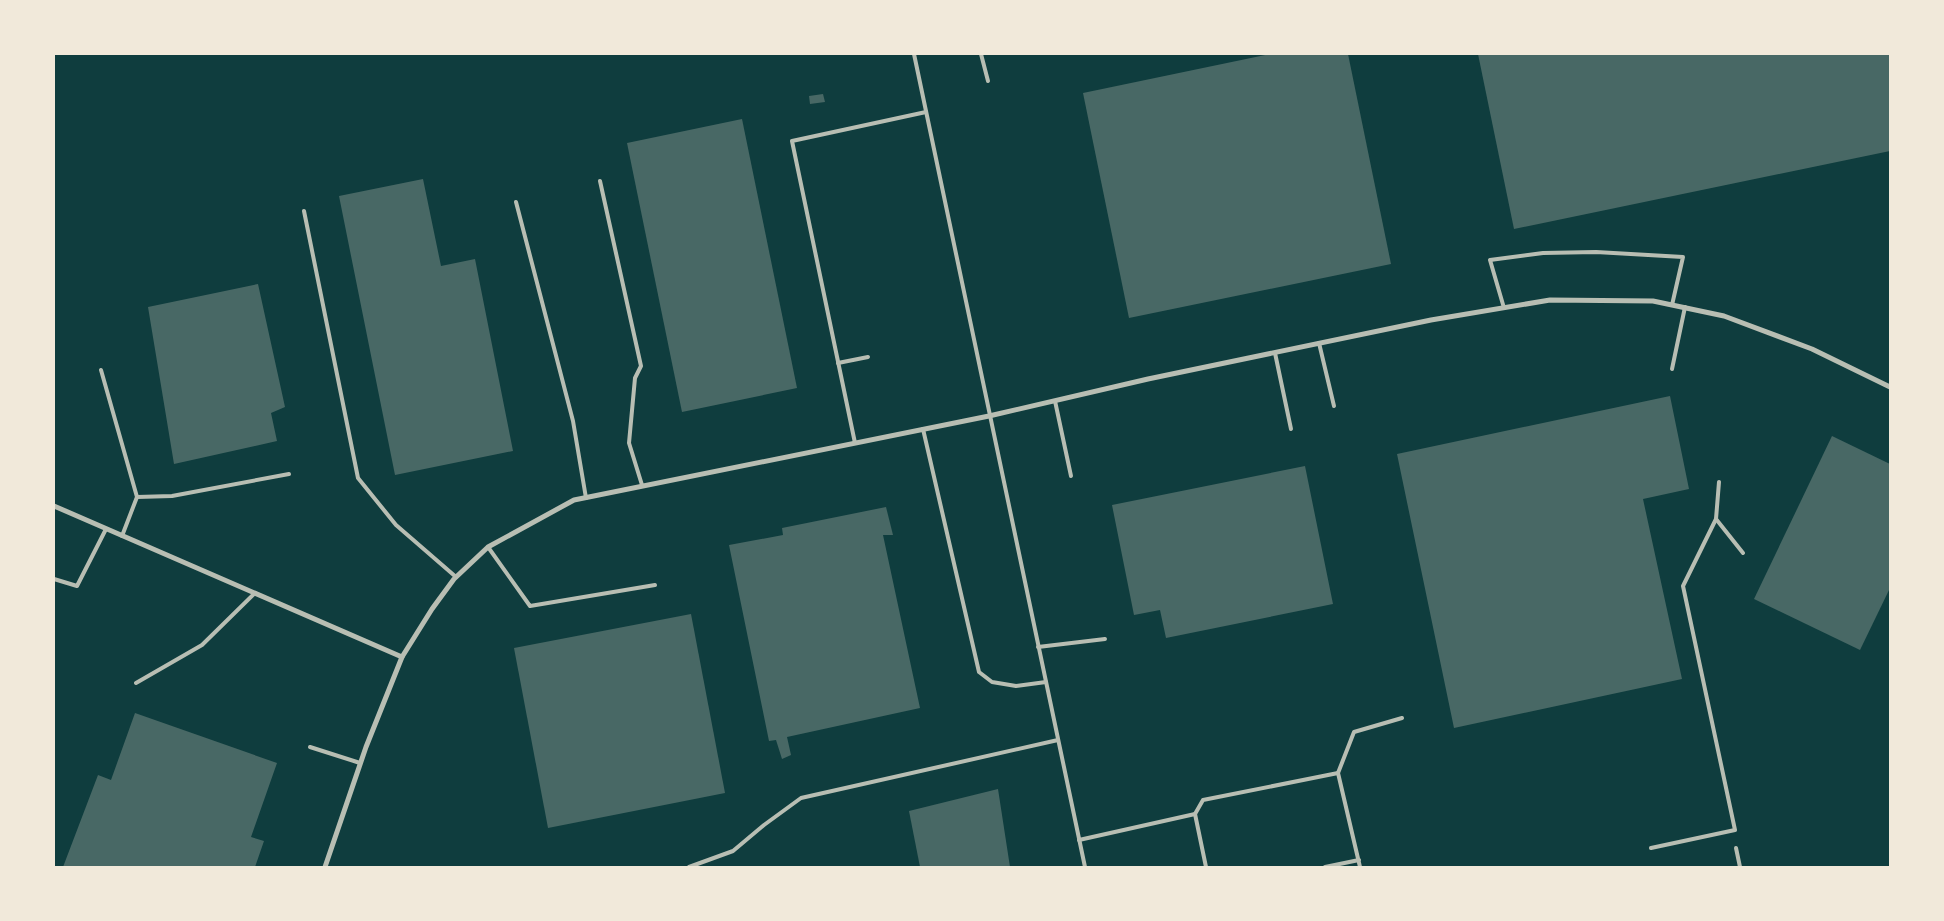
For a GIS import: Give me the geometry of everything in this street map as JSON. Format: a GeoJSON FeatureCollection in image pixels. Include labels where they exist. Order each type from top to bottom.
{"type":"FeatureCollection","features":[{"type":"Feature","properties":{"kind":"street"},"geometry":{"type":"LineString","coordinates":[[325,867],[360,763],[402,657],[432,609],[456,578],[488,547],[574,500],[990,416],[1148,379],[1431,320],[1550,300],[1653,301],[1724,316],[1812,349],[1890,387]]}},
{"type":"Feature","properties":{"kind":"street"},"geometry":{"type":"LineString","coordinates":[[54,506],[402,657]]}},
{"type":"Feature","properties":{"kind":"lane"},"geometry":{"type":"LineString","coordinates":[[914,54],[1085,867]]}},
{"type":"Feature","properties":{"kind":"lane"},"geometry":{"type":"LineString","coordinates":[[981,54],[988,81]]}},
{"type":"Feature","properties":{"kind":"lane"},"geometry":{"type":"LineString","coordinates":[[855,443],[792,141],[926,112]]}},
{"type":"Feature","properties":{"kind":"lane"},"geometry":{"type":"LineString","coordinates":[[600,180],[641,366],[635,378],[628,442],[642,485]]}},
{"type":"Feature","properties":{"kind":"lane"},"geometry":{"type":"LineString","coordinates":[[516,202],[573,421],[586,498]]}},
{"type":"Feature","properties":{"kind":"lane"},"geometry":{"type":"LineString","coordinates":[[304,211],[358,478],[396,525],[456,578]]}},
{"type":"Feature","properties":{"kind":"lane"},"geometry":{"type":"LineString","coordinates":[[1504,308],[1490,260],[1543,253],[1596,252],[1683,257],[1672,305]]}},
{"type":"Feature","properties":{"kind":"lane"},"geometry":{"type":"LineString","coordinates":[[1672,369],[1685,307]]}},
{"type":"Feature","properties":{"kind":"lane"},"geometry":{"type":"LineString","coordinates":[[1319,343],[1334,406]]}},
{"type":"Feature","properties":{"kind":"lane"},"geometry":{"type":"LineString","coordinates":[[1275,352],[1291,429]]}},
{"type":"Feature","properties":{"kind":"lane"},"geometry":{"type":"LineString","coordinates":[[838,363],[868,357]]}},
{"type":"Feature","properties":{"kind":"lane"},"geometry":{"type":"LineString","coordinates":[[101,370],[137,497],[122,536]]}},
{"type":"Feature","properties":{"kind":"lane"},"geometry":{"type":"LineString","coordinates":[[1055,402],[1071,476]]}},
{"type":"Feature","properties":{"kind":"lane"},"geometry":{"type":"LineString","coordinates":[[923,429],[979,672],[992,682],[1016,686],[1046,682]]}},
{"type":"Feature","properties":{"kind":"lane"},"geometry":{"type":"LineString","coordinates":[[137,497],[172,496],[289,474]]}},
{"type":"Feature","properties":{"kind":"lane"},"geometry":{"type":"LineString","coordinates":[[1651,848],[1735,830],[1683,586],[1716,519],[1719,482]]}},
{"type":"Feature","properties":{"kind":"lane"},"geometry":{"type":"LineString","coordinates":[[1716,519],[1743,553]]}},
{"type":"Feature","properties":{"kind":"lane"},"geometry":{"type":"LineString","coordinates":[[54,579],[77,586],[106,529]]}},
{"type":"Feature","properties":{"kind":"lane"},"geometry":{"type":"LineString","coordinates":[[488,547],[530,606],[655,585]]}},
{"type":"Feature","properties":{"kind":"lane"},"geometry":{"type":"LineString","coordinates":[[136,683],[202,645],[255,594]]}},
{"type":"Feature","properties":{"kind":"lane"},"geometry":{"type":"LineString","coordinates":[[1038,647],[1105,639]]}},
{"type":"Feature","properties":{"kind":"lane"},"geometry":{"type":"LineString","coordinates":[[1360,867],[1338,773],[1354,732],[1402,718]]}},
{"type":"Feature","properties":{"kind":"lane"},"geometry":{"type":"LineString","coordinates":[[689,867],[733,851],[764,824],[801,798],[1058,740]]}},
{"type":"Feature","properties":{"kind":"lane"},"geometry":{"type":"LineString","coordinates":[[310,747],[360,763]]}},
{"type":"Feature","properties":{"kind":"lane"},"geometry":{"type":"LineString","coordinates":[[1206,867],[1195,814],[1202,800],[1338,773]]}},
{"type":"Feature","properties":{"kind":"lane"},"geometry":{"type":"LineString","coordinates":[[1079,840],[1195,814]]}},
{"type":"Feature","properties":{"kind":"lane"},"geometry":{"type":"LineString","coordinates":[[1736,848],[1740,867]]}},
{"type":"Feature","properties":{"kind":"lane"},"geometry":{"type":"LineString","coordinates":[[1325,867],[1359,860]]}},
{"type":"Feature","properties":{"kind":"building"},"geometry":{"type":"Polygon","coordinates":[[[1270,54],[1348,54],[1391,264],[1129,318],[1083,93],[1270,54]]]}},
{"type":"Feature","properties":{"kind":"building"},"geometry":{"type":"Polygon","coordinates":[[[1478,54],[1890,54],[1890,151],[1514,229],[1478,54]]]}},
{"type":"Feature","properties":{"kind":"building"},"geometry":{"type":"Polygon","coordinates":[[[823,94],[825,102],[810,104],[809,96],[823,94]]]}},
{"type":"Feature","properties":{"kind":"building"},"geometry":{"type":"Polygon","coordinates":[[[742,119],[797,388],[682,412],[627,143],[742,119]]]}},
{"type":"Feature","properties":{"kind":"building"},"geometry":{"type":"Polygon","coordinates":[[[423,179],[441,266],[475,259],[513,451],[395,475],[339,196],[423,179]]]}},
{"type":"Feature","properties":{"kind":"building"},"geometry":{"type":"Polygon","coordinates":[[[258,284],[285,407],[271,413],[277,441],[174,464],[148,307],[258,284]]]}},
{"type":"Feature","properties":{"kind":"building"},"geometry":{"type":"Polygon","coordinates":[[[1670,396],[1689,489],[1643,499],[1682,679],[1454,728],[1397,454],[1670,396]]]}},
{"type":"Feature","properties":{"kind":"building"},"geometry":{"type":"Polygon","coordinates":[[[1832,436],[1890,464],[1890,588],[1860,650],[1754,599],[1832,436]]]}},
{"type":"Feature","properties":{"kind":"building"},"geometry":{"type":"Polygon","coordinates":[[[1305,466],[1333,604],[1166,638],[1160,610],[1134,615],[1112,505],[1305,466]]]}},
{"type":"Feature","properties":{"kind":"building"},"geometry":{"type":"Polygon","coordinates":[[[886,507],[893,535],[883,535],[920,708],[787,737],[791,755],[782,759],[776,740],[769,741],[729,545],[783,535],[782,528],[886,507]]]}},
{"type":"Feature","properties":{"kind":"building"},"geometry":{"type":"Polygon","coordinates":[[[691,614],[725,793],[548,828],[514,648],[691,614]]]}},
{"type":"Feature","properties":{"kind":"building"},"geometry":{"type":"Polygon","coordinates":[[[135,713],[277,763],[251,837],[264,841],[255,867],[63,867],[98,775],[111,780],[135,713]]]}},
{"type":"Feature","properties":{"kind":"building"},"geometry":{"type":"Polygon","coordinates":[[[998,789],[1010,867],[920,867],[909,811],[998,789]]]}}]}
